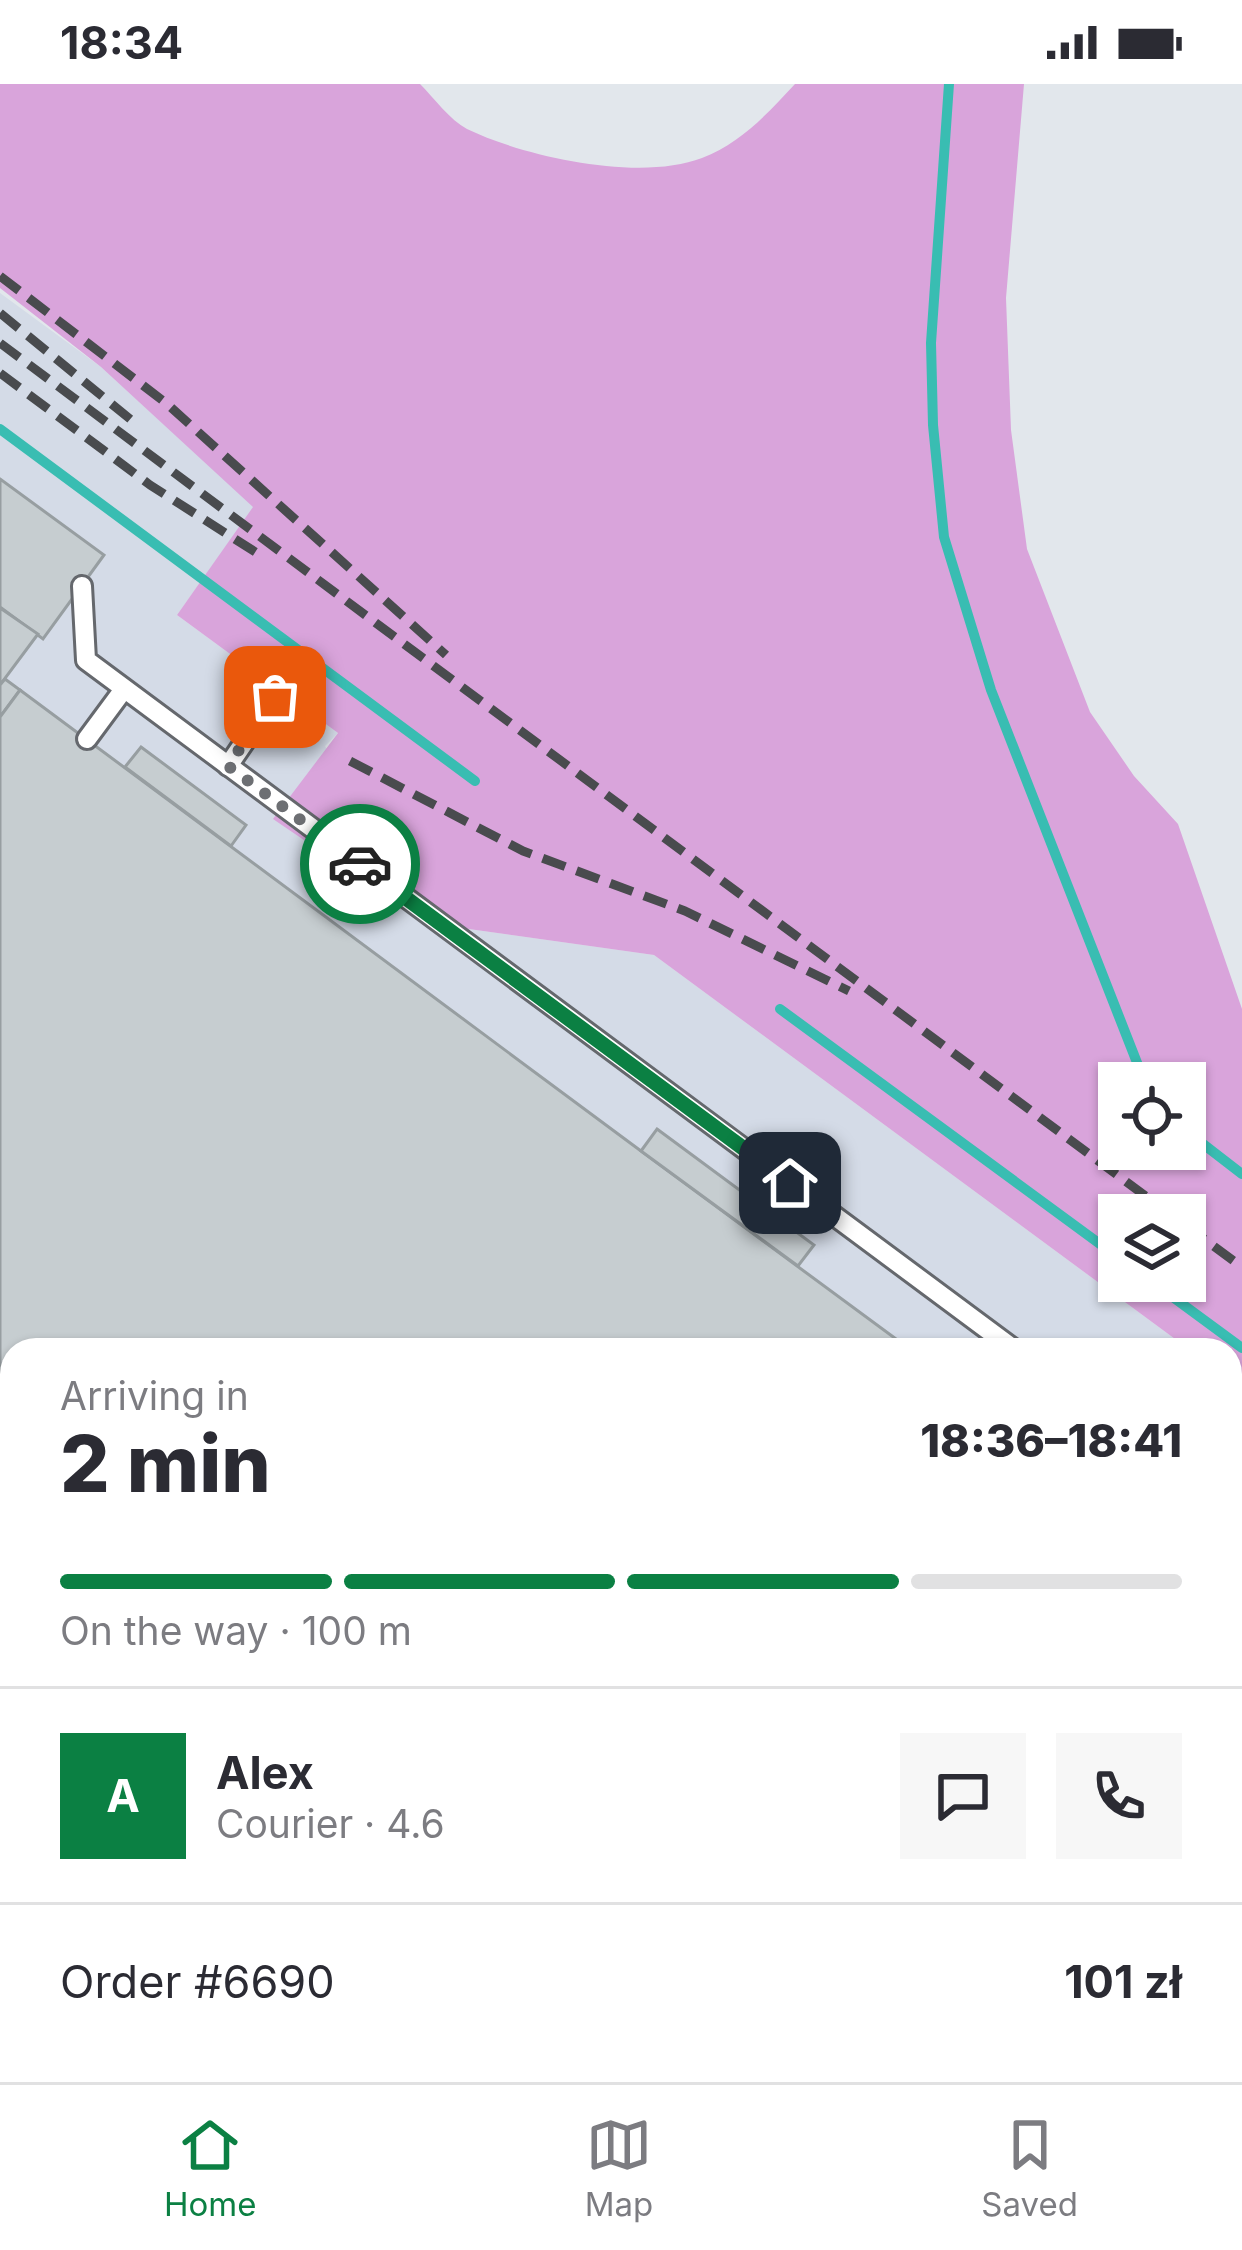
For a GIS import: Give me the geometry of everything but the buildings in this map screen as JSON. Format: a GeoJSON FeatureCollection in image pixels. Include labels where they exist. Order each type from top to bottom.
{"type":"FeatureCollection","features":[{"type":"Feature","properties":{"kind":"lane"},"geometry":{"type":"LineString","coordinates":[[82,586],[86,660],[999,1338]]}},
{"type":"Feature","properties":{"kind":"lane"},"geometry":{"type":"LineString","coordinates":[[87,739],[124,689]]}},
{"type":"Feature","properties":{"kind":"lane"},"geometry":{"type":"LineString","coordinates":[[228,766],[275,697]]}},
{"type":"Feature","properties":{"kind":"shaded area"},"geometry":{"type":"Polygon","coordinates":[[[0,84],[420,84],[461,125],[491,139],[550,157],[647,168],[676,165],[716,152],[753,127],[795,84],[1024,84],[1006,298],[1011,430],[1027,549],[1090,712],[1134,776],[1178,824],[1242,1009],[1242,1338],[1174,1338],[1125,1302],[1206,1302],[1206,1194],[1098,1194],[1098,1282],[654,955],[426,923],[273,819],[338,733],[177,615],[253,507],[101,367],[0,288],[0,84]]]}},
{"type":"Feature","properties":{"kind":"shaded area"},"geometry":{"type":"Polygon","coordinates":[[[0,293],[101,367],[254,507],[177,615],[338,733],[325,746],[426,923],[654,955],[1098,1282],[1098,1302],[1125,1302],[1174,1338],[0,1338],[0,293]]]}},
{"type":"Feature","properties":{"kind":"waterway"},"geometry":{"type":"LineString","coordinates":[[949,84],[931,343],[944,537],[991,690],[1137,1062]]}},
{"type":"Feature","properties":{"kind":"waterway"},"geometry":{"type":"LineString","coordinates":[[0,429],[475,781]]}},
{"type":"Feature","properties":{"kind":"waterway"},"geometry":{"type":"LineString","coordinates":[[780,1009],[1098,1243]]}},
{"type":"Feature","properties":{"kind":"waterway"},"geometry":{"type":"LineString","coordinates":[[1206,1146],[1242,1174]]}},
{"type":"Feature","properties":{"kind":"waterway"},"geometry":{"type":"LineString","coordinates":[[1180,1302],[1228,1338]]}},
{"type":"Feature","properties":{"kind":"railway"},"geometry":{"type":"LineString","coordinates":[[0,276],[166,403],[446,655]]}},
{"type":"Feature","properties":{"kind":"railway"},"geometry":{"type":"LineString","coordinates":[[0,313],[135,423]]}},
{"type":"Feature","properties":{"kind":"railway"},"geometry":{"type":"LineString","coordinates":[[0,343],[1143,1194]]}},
{"type":"Feature","properties":{"kind":"railway"},"geometry":{"type":"LineString","coordinates":[[0,373],[150,485],[260,555]]}},
{"type":"Feature","properties":{"kind":"railway"},"geometry":{"type":"LineString","coordinates":[[350,761],[523,851],[685,911],[849,991]]}},
{"type":"Feature","properties":{"kind":"railway"},"geometry":{"type":"LineString","coordinates":[[1206,1240],[1242,1267]]}},
{"type":"Feature","properties":{"kind":"way so far"},"geometry":{"type":"LineString","coordinates":[[275,697],[228,766],[360,864]]}},
{"type":"Feature","properties":{"kind":"route"},"geometry":{"type":"LineString","coordinates":[[360,864],[790,1183]]}}]}
